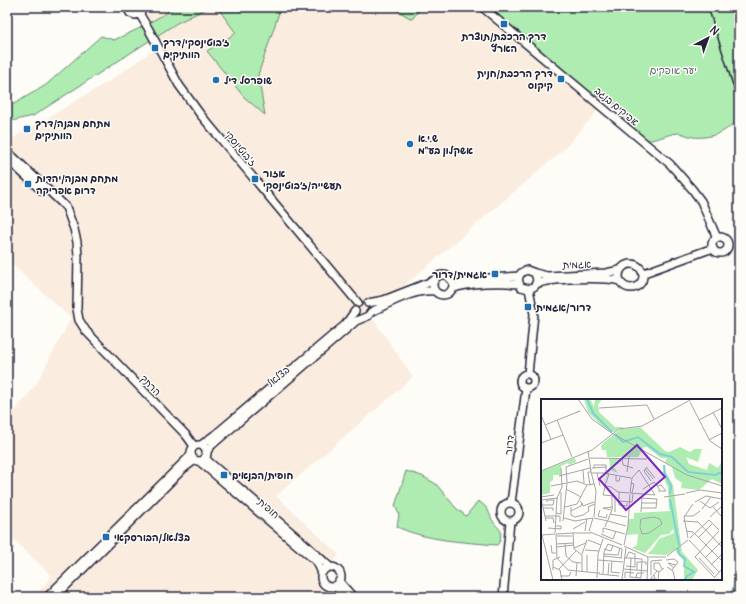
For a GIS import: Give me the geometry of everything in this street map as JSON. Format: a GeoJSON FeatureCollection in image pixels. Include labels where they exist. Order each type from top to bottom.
{"type":"FeatureCollection","features":[{"type":"Feature","properties":{"kind":"street"},"geometry":{"type":"LineString","coordinates":[[127,7],[130,13],[134,15],[141,10]]}},
{"type":"Feature","properties":{"kind":"street","name":"אפיקים בנגב"},"geometry":{"type":"LineString","coordinates":[[482,7],[670,164],[701,201],[717,238]]}},
{"type":"Feature","properties":{"kind":"street","name":"ז'בוטינסקי"},"geometry":{"type":"LineString","coordinates":[[141,10],[148,28],[179,85],[200,114],[358,303]]}},
{"type":"Feature","properties":{"kind":"street"},"geometry":{"type":"LineString","coordinates":[[7,142],[7,150],[66,207],[71,219]]}},
{"type":"Feature","properties":{"kind":"street"},"geometry":{"type":"LineString","coordinates":[[7,162],[16,167],[58,204],[71,219]]}},
{"type":"Feature","properties":{"kind":"street","name":"הרתך"},"geometry":{"type":"LineString","coordinates":[[71,219],[76,238],[78,256],[78,315],[82,326],[197,446],[205,448],[199,457]]}},
{"type":"Feature","properties":{"kind":"street"},"geometry":{"type":"LineString","coordinates":[[720,237],[725,239],[728,243],[728,248],[725,252],[718,253],[713,248],[713,242],[720,237]]}},
{"type":"Feature","properties":{"kind":"street"},"geometry":{"type":"LineString","coordinates":[[644,273],[713,248]]}},
{"type":"Feature","properties":{"kind":"street"},"geometry":{"type":"LineString","coordinates":[[632,263],[639,266],[644,273],[643,280],[636,288],[628,288],[620,281],[620,270],[625,265],[632,263]]}},
{"type":"Feature","properties":{"kind":"street"},"geometry":{"type":"LineString","coordinates":[[450,279],[506,278],[519,276],[522,272],[527,270],[535,273],[537,280],[536,284],[530,289],[524,288],[519,284],[506,283],[465,285],[452,289],[449,293],[444,295],[435,291],[424,291],[391,303],[371,312],[368,316],[363,317],[357,315],[355,311],[358,303],[364,301],[368,303],[384,300],[442,276],[450,279],[453,283],[452,289]]}},
{"type":"Feature","properties":{"kind":"street","name":"אגמית"},"geometry":{"type":"LineString","coordinates":[[535,273],[547,276],[606,273],[620,270]]}},
{"type":"Feature","properties":{"kind":"street"},"geometry":{"type":"LineString","coordinates":[[519,276],[519,284]]}},
{"type":"Feature","properties":{"kind":"street","name":"אגמית"},"geometry":{"type":"LineString","coordinates":[[536,284],[548,281],[610,279],[620,281]]}},
{"type":"Feature","properties":{"kind":"street"},"geometry":{"type":"LineString","coordinates":[[435,280],[435,291]]}},
{"type":"Feature","properties":{"kind":"street"},"geometry":{"type":"LineString","coordinates":[[528,374],[534,314],[530,289]]}},
{"type":"Feature","properties":{"kind":"street"},"geometry":{"type":"LineString","coordinates":[[368,303],[371,307],[371,312]]}},
{"type":"Feature","properties":{"kind":"street","name":"בצלאל"},"geometry":{"type":"LineString","coordinates":[[197,446],[217,433],[345,325],[355,311]]}},
{"type":"Feature","properties":{"kind":"street","name":"בצלאל"},"geometry":{"type":"LineString","coordinates":[[47,597],[213,444],[363,317]]}},
{"type":"Feature","properties":{"kind":"street"},"geometry":{"type":"LineString","coordinates":[[528,374],[533,378],[534,382],[531,388],[526,389],[521,386],[520,381],[522,376],[528,374]]}},
{"type":"Feature","properties":{"kind":"street","name":"דרור"},"geometry":{"type":"LineString","coordinates":[[512,503],[526,389]]}},
{"type":"Feature","properties":{"kind":"street"},"geometry":{"type":"LineString","coordinates":[[197,446],[191,450],[199,457]]}},
{"type":"Feature","properties":{"kind":"street","name":"בצלאל"},"geometry":{"type":"LineString","coordinates":[[55,597],[184,469],[199,457]]}},
{"type":"Feature","properties":{"kind":"street","name":"חופית"},"geometry":{"type":"LineString","coordinates":[[199,457],[208,462],[330,567]]}},
{"type":"Feature","properties":{"kind":"street","name":"חופית"},"geometry":{"type":"LineString","coordinates":[[199,457],[317,562],[322,573]]}},
{"type":"Feature","properties":{"kind":"street"},"geometry":{"type":"LineString","coordinates":[[512,503],[517,507],[519,513],[516,519],[510,521],[504,518],[501,512],[505,504],[512,503]]}},
{"type":"Feature","properties":{"kind":"street"},"geometry":{"type":"LineString","coordinates":[[502,597],[510,521]]}},
{"type":"Feature","properties":{"kind":"street"},"geometry":{"type":"LineString","coordinates":[[330,567],[335,568],[339,572],[340,575],[337,583],[328,586],[323,583],[321,578],[325,569],[330,567]]}},
{"type":"Feature","properties":{"kind":"street"},"geometry":{"type":"LineString","coordinates":[[337,583],[346,597]]}},
{"type":"Feature","properties":{"kind":"street"},"geometry":{"type":"LineString","coordinates":[[337,583],[353,597]]}},
{"type":"Feature","properties":{"kind":"shaded area"},"geometry":{"type":"Polygon","coordinates":[[[143,7],[497,7],[608,99],[563,150],[370,315],[413,377],[276,496],[339,555],[316,581],[331,597],[34,597],[52,576],[7,533],[7,421],[37,383],[71,318],[7,260],[7,142],[108,82],[162,44],[143,7]]]}},
{"type":"Feature","properties":{"kind":"green space"},"geometry":{"type":"Polygon","coordinates":[[[177,7],[210,7],[177,23],[33,116],[7,122],[7,108],[46,85],[101,36],[114,40],[138,29],[177,7]]]}},
{"type":"Feature","properties":{"kind":"green space"},"geometry":{"type":"Polygon","coordinates":[[[217,7],[281,7],[258,75],[265,115],[244,97],[207,51],[236,33],[217,7]]]}},
{"type":"Feature","properties":{"kind":"green space"},"geometry":{"type":"Polygon","coordinates":[[[391,7],[422,7],[412,19],[391,7]]]}},
{"type":"Feature","properties":{"kind":"green space","name":"יער אופקים"},"geometry":{"type":"Polygon","coordinates":[[[490,7],[739,7],[739,118],[724,131],[712,136],[693,137],[678,133],[645,140],[633,129],[620,108],[611,101],[580,88],[490,7]]]}},
{"type":"Feature","properties":{"kind":"green space"},"geometry":{"type":"Polygon","coordinates":[[[406,471],[422,476],[436,484],[456,508],[466,516],[478,501],[487,508],[494,523],[501,531],[500,541],[497,545],[459,542],[434,538],[409,532],[397,527],[399,514],[395,506],[406,471]]]}},
{"type":"Feature","properties":{"kind":"green space"},"geometry":{"type":"Polygon","coordinates":[[[739,577],[739,597],[729,597],[737,579],[739,577]]]}},
{"type":"Feature","properties":{"kind":"railway"},"geometry":{"type":"LineString","coordinates":[[708,7],[739,104]]}},
{"type":"Feature","properties":{"kind":"place","name":"דרך הרכבת/תוצרת הארץ"},"geometry":{"type":"Point","coordinates":[504,24]}},
{"type":"Feature","properties":{"kind":"place","name":"ז׳בוטינסקי/דרך הוותיקים"},"geometry":{"type":"Point","coordinates":[155,48]}},
{"type":"Feature","properties":{"kind":"place","name":"דרך הרכבת/חנית קיקוס"},"geometry":{"type":"Point","coordinates":[561,79]}},
{"type":"Feature","properties":{"kind":"place","name":"שופרסל דיל"},"geometry":{"type":"Point","coordinates":[216,80]}},
{"type":"Feature","properties":{"kind":"place","name":"מתחם מבנה/דרך הוותיקים"},"geometry":{"type":"Point","coordinates":[27,129]}},
{"type":"Feature","properties":{"kind":"place","name":"ש.י.א אשקלון בע\"מ"},"geometry":{"type":"Point","coordinates":[410,144]}},
{"type":"Feature","properties":{"kind":"place","name":"אזור תעשייה/ז׳בוטינסקי"},"geometry":{"type":"Point","coordinates":[255,179]}},
{"type":"Feature","properties":{"kind":"place","name":"מתחם מבנה/יהדות דרום אפריקה"},"geometry":{"type":"Point","coordinates":[28,184]}},
{"type":"Feature","properties":{"kind":"place","name":"אגמית/דרור"},"geometry":{"type":"Point","coordinates":[495,274]}},
{"type":"Feature","properties":{"kind":"place","name":"דרור/אגמית"},"geometry":{"type":"Point","coordinates":[528,307]}},
{"type":"Feature","properties":{"kind":"place","name":"חופית/הבנאים"},"geometry":{"type":"Point","coordinates":[224,475]}},
{"type":"Feature","properties":{"kind":"place","name":"בצלאל/הבורסקאי"},"geometry":{"type":"Point","coordinates":[106,537]}}]}
